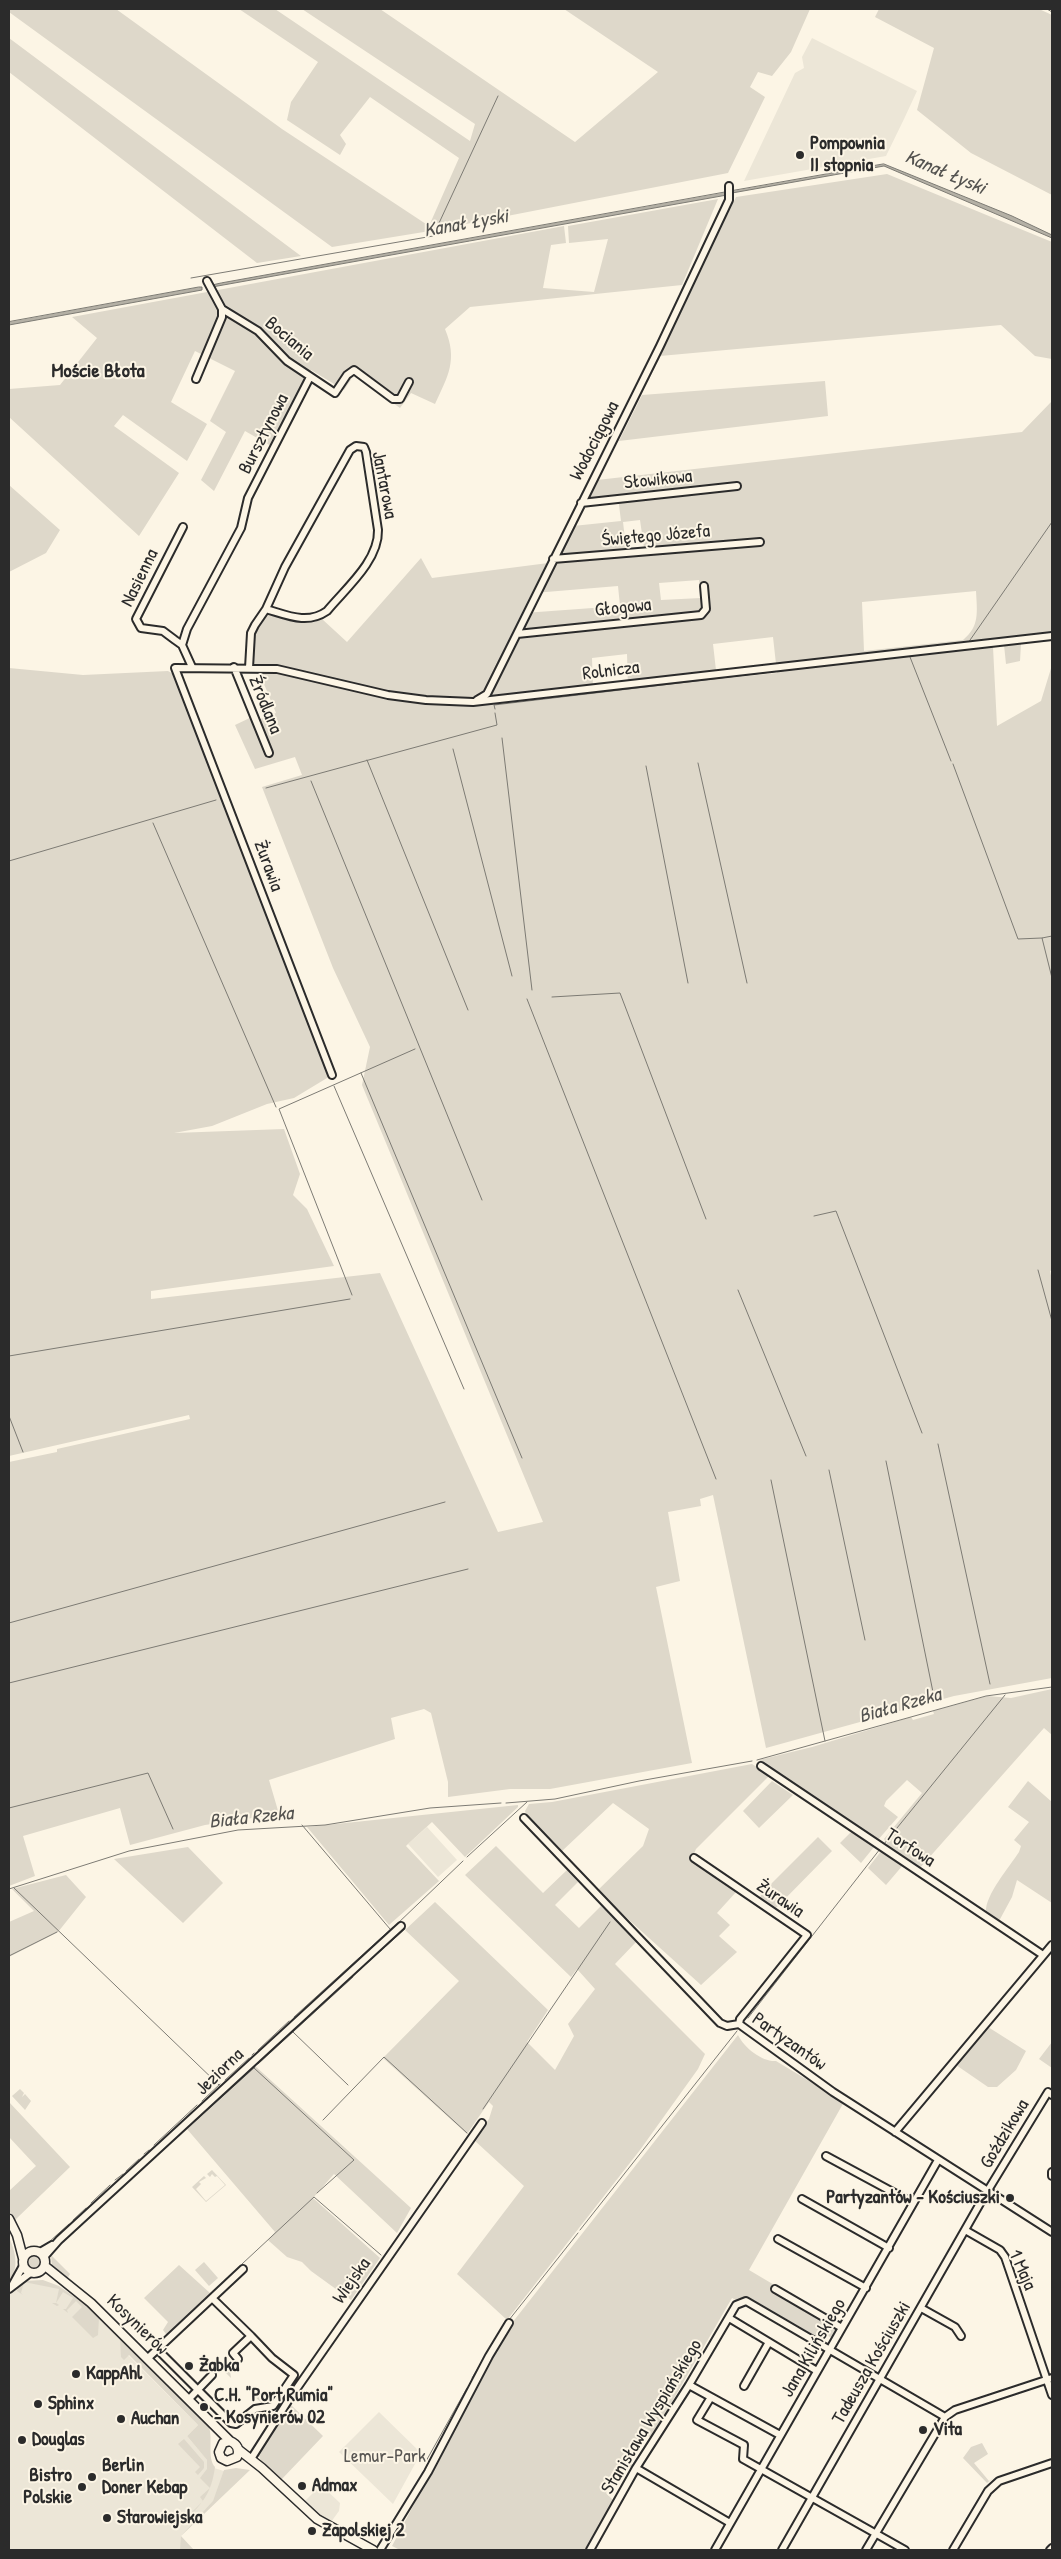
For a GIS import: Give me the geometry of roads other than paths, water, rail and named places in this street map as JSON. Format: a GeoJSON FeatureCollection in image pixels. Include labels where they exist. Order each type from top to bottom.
{"type":"FeatureCollection","features":[{"type":"Feature","properties":{"kind":"main road"},"geometry":{"type":"LineString","coordinates":[[9,2219],[17,2235],[30,2251],[42,2255],[45,2266],[34,2273],[23,2262],[17,2235]]}},
{"type":"Feature","properties":{"kind":"main road"},"geometry":{"type":"LineString","coordinates":[[23,2262],[30,2251]]}},
{"type":"Feature","properties":{"kind":"main road","name":"Kosynierów"},"geometry":{"type":"LineString","coordinates":[[45,2266],[91,2303],[189,2398],[230,2441]]}},
{"type":"Feature","properties":{"kind":"main road","name":"Kosynierów"},"geometry":{"type":"LineString","coordinates":[[34,2273],[65,2283]]}},
{"type":"Feature","properties":{"kind":"main road","name":"Kosynierów"},"geometry":{"type":"LineString","coordinates":[[205,2414],[221,2445]]}},
{"type":"Feature","properties":{"kind":"main road"},"geometry":{"type":"LineString","coordinates":[[262,2468],[235,2459],[227,2461],[221,2458],[219,2452],[221,2445],[230,2441],[236,2444],[239,2450],[262,2468],[311,2514],[373,2550]]}},
{"type":"Feature","properties":{"kind":"main road"},"geometry":{"type":"LineString","coordinates":[[235,2459],[239,2450]]}},
{"type":"Feature","properties":{"kind":"street","name":"Wodociągowa"},"geometry":{"type":"LineString","coordinates":[[473,702],[487,694],[660,346],[729,200],[729,186]]}},
{"type":"Feature","properties":{"kind":"street"},"geometry":{"type":"LineString","coordinates":[[196,379],[220,325],[222,309],[207,281]]}},
{"type":"Feature","properties":{"kind":"street","name":"Bociania"},"geometry":{"type":"LineString","coordinates":[[222,309],[258,331],[287,361],[335,393],[354,370],[393,399],[400,399],[409,382]]}},
{"type":"Feature","properties":{"kind":"street","name":"Bursztynowa"},"geometry":{"type":"LineString","coordinates":[[182,645],[187,629],[241,528],[245,506],[310,377]]}},
{"type":"Feature","properties":{"kind":"street","name":"Jantarowa"},"geometry":{"type":"LineString","coordinates":[[249,668],[251,633],[266,609],[286,567],[346,457],[353,447],[364,446],[378,530],[378,537],[370,560],[327,611],[319,616],[301,619],[266,609]]}},
{"type":"Feature","properties":{"kind":"street","name":"Słowikowa"},"geometry":{"type":"LineString","coordinates":[[581,502],[737,486]]}},
{"type":"Feature","properties":{"kind":"street","name":"Nasienna"},"geometry":{"type":"LineString","coordinates":[[182,645],[163,631],[141,628],[136,619],[183,527]]}},
{"type":"Feature","properties":{"kind":"street","name":"Świętego Józefa"},"geometry":{"type":"LineString","coordinates":[[553,559],[760,542]]}},
{"type":"Feature","properties":{"kind":"street","name":"Głogowa"},"geometry":{"type":"LineString","coordinates":[[517,634],[701,615],[706,609],[704,586]]}},
{"type":"Feature","properties":{"kind":"street","name":"Rolnicza"},"geometry":{"type":"LineString","coordinates":[[175,668],[234,667],[292,671],[388,695],[426,700],[473,702],[1052,636]]}},
{"type":"Feature","properties":{"kind":"street"},"geometry":{"type":"LineString","coordinates":[[182,645],[192,667]]}},
{"type":"Feature","properties":{"kind":"street","name":"Źródlana"},"geometry":{"type":"LineString","coordinates":[[234,667],[269,753]]}},
{"type":"Feature","properties":{"kind":"street","name":"Żurawia"},"geometry":{"type":"LineString","coordinates":[[175,668],[332,1074]]}},
{"type":"Feature","properties":{"kind":"street","name":"Torfowa"},"geometry":{"type":"LineString","coordinates":[[761,1766],[1043,1955]]}},
{"type":"Feature","properties":{"kind":"street","name":"Partyzantów"},"geometry":{"type":"LineString","coordinates":[[524,1818],[720,2023],[727,2026],[739,2024],[833,2092],[1052,2232]]}},
{"type":"Feature","properties":{"kind":"street","name":"Żurawia"},"geometry":{"type":"LineString","coordinates":[[694,1858],[807,1935],[740,2019],[739,2024]]}},
{"type":"Feature","properties":{"kind":"street","name":"Jeziorna"},"geometry":{"type":"LineString","coordinates":[[42,2255],[401,1926]]}},
{"type":"Feature","properties":{"kind":"street"},"geometry":{"type":"LineString","coordinates":[[895,2132],[1052,1944]]}},
{"type":"Feature","properties":{"kind":"street","name":"Goździkowa"},"geometry":{"type":"LineString","coordinates":[[987,2191],[1050,2094]]}},
{"type":"Feature","properties":{"kind":"street","name":"Wiejska"},"geometry":{"type":"LineString","coordinates":[[251,2459],[288,2401],[482,2123]]}},
{"type":"Feature","properties":{"kind":"street"},"geometry":{"type":"LineString","coordinates":[[826,2156],[913,2203]]}},
{"type":"Feature","properties":{"kind":"street","name":"Jana Kilińskiego"},"geometry":{"type":"LineString","coordinates":[[715,2550],[938,2160]]}},
{"type":"Feature","properties":{"kind":"street","name":"Tadeusza Kościuszki"},"geometry":{"type":"LineString","coordinates":[[782,2550],[987,2191]]}},
{"type":"Feature","properties":{"kind":"street"},"geometry":{"type":"LineString","coordinates":[[802,2199],[889,2248]]}},
{"type":"Feature","properties":{"kind":"street","name":"1 Maja"},"geometry":{"type":"LineString","coordinates":[[965,2230],[1000,2250],[1005,2257],[1050,2378],[1052,2395]]}},
{"type":"Feature","properties":{"kind":"street"},"geometry":{"type":"LineString","coordinates":[[778,2239],[866,2288]]}},
{"type":"Feature","properties":{"kind":"street"},"geometry":{"type":"LineString","coordinates":[[11,2286],[23,2262]]}},
{"type":"Feature","properties":{"kind":"street"},"geometry":{"type":"LineString","coordinates":[[148,2358],[243,2269]]}},
{"type":"Feature","properties":{"kind":"street"},"geometry":{"type":"LineString","coordinates":[[11,2286],[34,2273]]}},
{"type":"Feature","properties":{"kind":"street"},"geometry":{"type":"LineString","coordinates":[[775,2289],[842,2328]]}},
{"type":"Feature","properties":{"kind":"street"},"geometry":{"type":"LineString","coordinates":[[157,2349],[234,2424],[242,2422],[255,2409],[270,2408],[274,2405],[294,2373],[272,2358],[212,2298]]}},
{"type":"Feature","properties":{"kind":"street","name":"Stanisława Wyspiańskiego"},"geometry":{"type":"LineString","coordinates":[[590,2550],[636,2468],[690,2385],[736,2305],[746,2301],[830,2349]]}},
{"type":"Feature","properties":{"kind":"street"},"geometry":{"type":"LineString","coordinates":[[921,2308],[955,2327],[961,2336]]}},
{"type":"Feature","properties":{"kind":"street"},"geometry":{"type":"LineString","coordinates":[[729,2318],[816,2371]]}},
{"type":"Feature","properties":{"kind":"street"},"geometry":{"type":"LineString","coordinates":[[380,2550],[428,2472],[489,2356],[509,2323]]}},
{"type":"Feature","properties":{"kind":"street"},"geometry":{"type":"LineString","coordinates":[[238,2359],[233,2354],[251,2336]]}},
{"type":"Feature","properties":{"kind":"street"},"geometry":{"type":"LineString","coordinates":[[744,2386],[769,2342]]}},
{"type":"Feature","properties":{"kind":"street"},"geometry":{"type":"LineString","coordinates":[[830,2349],[945,2417]]}},
{"type":"Feature","properties":{"kind":"street"},"geometry":{"type":"LineString","coordinates":[[189,2398],[212,2375]]}},
{"type":"Feature","properties":{"kind":"street"},"geometry":{"type":"LineString","coordinates":[[866,2550],[945,2417],[955,2410],[1050,2378]]}},
{"type":"Feature","properties":{"kind":"street"},"geometry":{"type":"LineString","coordinates":[[690,2385],[780,2435]]}},
{"type":"Feature","properties":{"kind":"street"},"geometry":{"type":"LineString","coordinates":[[711,2396],[697,2420],[744,2446],[743,2459],[905,2550]]}},
{"type":"Feature","properties":{"kind":"street"},"geometry":{"type":"LineString","coordinates":[[953,2550],[988,2491],[999,2481],[1052,2463]]}},
{"type":"Feature","properties":{"kind":"street"},"geometry":{"type":"LineString","coordinates":[[636,2468],[730,2523]]}},
{"type":"Feature","properties":{"kind":"waterway"},"geometry":{"type":"LineString","coordinates":[[1047,9],[1052,12]]}},
{"type":"Feature","properties":{"kind":"waterway","name":"Kanał Łyski"},"geometry":{"type":"LineString","coordinates":[[191,278],[433,236],[498,96]]}},
{"type":"Feature","properties":{"kind":"waterway"},"geometry":{"type":"LineString","coordinates":[[968,643],[1052,522]]}},
{"type":"Feature","properties":{"kind":"waterway"},"geometry":{"type":"LineString","coordinates":[[495,709],[494,705],[965,649]]}},
{"type":"Feature","properties":{"kind":"waterway"},"geometry":{"type":"LineString","coordinates":[[910,657],[951,761]]}},
{"type":"Feature","properties":{"kind":"waterway"},"geometry":{"type":"LineString","coordinates":[[266,788],[497,725],[495,713]]}},
{"type":"Feature","properties":{"kind":"waterway"},"geometry":{"type":"LineString","coordinates":[[502,738],[532,990]]}},
{"type":"Feature","properties":{"kind":"waterway"},"geometry":{"type":"LineString","coordinates":[[453,749],[512,976]]}},
{"type":"Feature","properties":{"kind":"waterway"},"geometry":{"type":"LineString","coordinates":[[367,760],[468,1010]]}},
{"type":"Feature","properties":{"kind":"waterway"},"geometry":{"type":"LineString","coordinates":[[698,763],[747,983]]}},
{"type":"Feature","properties":{"kind":"waterway"},"geometry":{"type":"LineString","coordinates":[[953,764],[1018,939],[1042,938]]}},
{"type":"Feature","properties":{"kind":"waterway"},"geometry":{"type":"LineString","coordinates":[[646,766],[688,983]]}},
{"type":"Feature","properties":{"kind":"waterway"},"geometry":{"type":"LineString","coordinates":[[311,781],[482,1200]]}},
{"type":"Feature","properties":{"kind":"waterway"},"geometry":{"type":"LineString","coordinates":[[9,861],[216,800]]}},
{"type":"Feature","properties":{"kind":"waterway"},"geometry":{"type":"LineString","coordinates":[[153,823],[276,1107]]}},
{"type":"Feature","properties":{"kind":"waterway"},"geometry":{"type":"LineString","coordinates":[[1052,936],[1042,938],[1052,978]]}},
{"type":"Feature","properties":{"kind":"waterway"},"geometry":{"type":"LineString","coordinates":[[552,997],[620,993],[706,1219]]}},
{"type":"Feature","properties":{"kind":"waterway"},"geometry":{"type":"LineString","coordinates":[[527,999],[716,1479]]}},
{"type":"Feature","properties":{"kind":"waterway"},"geometry":{"type":"LineString","coordinates":[[352,1295],[279,1109],[415,1049]]}},
{"type":"Feature","properties":{"kind":"waterway"},"geometry":{"type":"LineString","coordinates":[[361,1073],[522,1458]]}},
{"type":"Feature","properties":{"kind":"waterway"},"geometry":{"type":"LineString","coordinates":[[334,1086],[464,1389]]}},
{"type":"Feature","properties":{"kind":"waterway"},"geometry":{"type":"LineString","coordinates":[[814,1216],[836,1211],[922,1433]]}},
{"type":"Feature","properties":{"kind":"waterway"},"geometry":{"type":"LineString","coordinates":[[1038,1270],[1052,1321]]}},
{"type":"Feature","properties":{"kind":"waterway"},"geometry":{"type":"LineString","coordinates":[[738,1290],[806,1456]]}},
{"type":"Feature","properties":{"kind":"waterway"},"geometry":{"type":"LineString","coordinates":[[9,1356],[350,1299]]}},
{"type":"Feature","properties":{"kind":"waterway"},"geometry":{"type":"LineString","coordinates":[[9,1416],[23,1452]]}},
{"type":"Feature","properties":{"kind":"waterway"},"geometry":{"type":"LineString","coordinates":[[938,1444],[990,1684]]}},
{"type":"Feature","properties":{"kind":"waterway"},"geometry":{"type":"LineString","coordinates":[[886,1461],[934,1697]]}},
{"type":"Feature","properties":{"kind":"waterway"},"geometry":{"type":"LineString","coordinates":[[829,1470],[865,1640]]}},
{"type":"Feature","properties":{"kind":"waterway"},"geometry":{"type":"LineString","coordinates":[[771,1480],[825,1741]]}},
{"type":"Feature","properties":{"kind":"waterway"},"geometry":{"type":"LineString","coordinates":[[9,1623],[445,1502]]}},
{"type":"Feature","properties":{"kind":"waterway"},"geometry":{"type":"LineString","coordinates":[[9,1683],[468,1569]]}},
{"type":"Feature","properties":{"kind":"waterway","name":"Biała Rzeka"},"geometry":{"type":"LineString","coordinates":[[757,1760],[986,1696],[1052,1687]]}},
{"type":"Feature","properties":{"kind":"waterway"},"geometry":{"type":"LineString","coordinates":[[884,1844],[1005,1695]]}},
{"type":"Feature","properties":{"kind":"waterway","name":"Biała Rzeka"},"geometry":{"type":"LineString","coordinates":[[506,1803],[555,1799],[639,1781],[752,1761]]}},
{"type":"Feature","properties":{"kind":"waterway"},"geometry":{"type":"LineString","coordinates":[[9,1808],[148,1773],[173,1829]]}},
{"type":"Feature","properties":{"kind":"waterway"},"geometry":{"type":"LineString","coordinates":[[467,1857],[527,1802]]}},
{"type":"Feature","properties":{"kind":"waterway","name":"Biała Rzeka"},"geometry":{"type":"LineString","coordinates":[[9,1889],[129,1851],[238,1830],[325,1825],[430,1808],[501,1803]]}},
{"type":"Feature","properties":{"kind":"waterway"},"geometry":{"type":"LineString","coordinates":[[302,1825],[390,1929]]}},
{"type":"Feature","properties":{"kind":"waterway"},"geometry":{"type":"LineString","coordinates":[[748,2018],[880,1849]]}},
{"type":"Feature","properties":{"kind":"waterway"},"geometry":{"type":"LineString","coordinates":[[396,1925],[463,1861]]}},
{"type":"Feature","properties":{"kind":"waterway"},"geometry":{"type":"LineString","coordinates":[[14,1888],[219,2085]]}},
{"type":"Feature","properties":{"kind":"waterway"},"geometry":{"type":"LineString","coordinates":[[483,2109],[610,1922]]}},
{"type":"Feature","properties":{"kind":"waterway"},"geometry":{"type":"LineString","coordinates":[[294,2017],[393,1927]]}},
{"type":"Feature","properties":{"kind":"waterway"},"geometry":{"type":"LineString","coordinates":[[356,1973],[405,1929]]}},
{"type":"Feature","properties":{"kind":"waterway"},"geometry":{"type":"LineString","coordinates":[[9,1956],[57,1932]]}},
{"type":"Feature","properties":{"kind":"waterway"},"geometry":{"type":"LineString","coordinates":[[258,2064],[353,1977]]}},
{"type":"Feature","properties":{"kind":"waterway"},"geometry":{"type":"LineString","coordinates":[[258,2050],[289,2021]]}},
{"type":"Feature","properties":{"kind":"waterway"},"geometry":{"type":"LineString","coordinates":[[580,2230],[737,2031]]}},
{"type":"Feature","properties":{"kind":"waterway"},"geometry":{"type":"LineString","coordinates":[[293,2032],[348,2085]]}},
{"type":"Feature","properties":{"kind":"waterway"},"geometry":{"type":"LineString","coordinates":[[323,2120],[384,2057],[467,2133]]}},
{"type":"Feature","properties":{"kind":"waterway"},"geometry":{"type":"LineString","coordinates":[[225,2080],[249,2058]]}},
{"type":"Feature","properties":{"kind":"waterway"},"geometry":{"type":"LineString","coordinates":[[193,2123],[255,2067]]}},
{"type":"Feature","properties":{"kind":"waterway"},"geometry":{"type":"LineString","coordinates":[[254,2068],[354,2160],[317,2193]]}},
{"type":"Feature","properties":{"kind":"waterway"},"geometry":{"type":"LineString","coordinates":[[202,2101],[220,2084]]}},
{"type":"Feature","properties":{"kind":"waterway"},"geometry":{"type":"LineString","coordinates":[[154,2145],[197,2105]]}},
{"type":"Feature","properties":{"kind":"waterway"},"geometry":{"type":"LineString","coordinates":[[144,2154],[149,2150]]}},
{"type":"Feature","properties":{"kind":"waterway"},"geometry":{"type":"LineString","coordinates":[[126,2171],[139,2159]]}},
{"type":"Feature","properties":{"kind":"waterway"},"geometry":{"type":"LineString","coordinates":[[115,2180],[123,2174]]}},
{"type":"Feature","properties":{"kind":"waterway"},"geometry":{"type":"LineString","coordinates":[[91,2203],[110,2185]]}},
{"type":"Feature","properties":{"kind":"waterway"},"geometry":{"type":"LineString","coordinates":[[242,2264],[314,2197],[381,2255]]}},
{"type":"Feature","properties":{"kind":"waterway"},"geometry":{"type":"LineString","coordinates":[[73,2220],[86,2208]]}},
{"type":"Feature","properties":{"kind":"waterway"},"geometry":{"type":"LineString","coordinates":[[49,2242],[69,2224]]}},
{"type":"Feature","properties":{"kind":"waterway"},"geometry":{"type":"LineString","coordinates":[[509,2320],[578,2233]]}},
{"type":"Feature","properties":{"kind":"waterway"},"geometry":{"type":"LineString","coordinates":[[485,2356],[493,2344]]}},
{"type":"Feature","properties":{"kind":"waterway"},"geometry":{"type":"LineString","coordinates":[[472,2378],[481,2363]]}},
{"type":"Feature","properties":{"kind":"waterway"},"geometry":{"type":"LineString","coordinates":[[425,2463],[467,2388]]}},
{"type":"Feature","properties":{"kind":"place","name":"Pompownia II stopnia"},"geometry":{"type":"Point","coordinates":[800,155]}},
{"type":"Feature","properties":{"kind":"place","name":"Partyzantów - Kościuszki"},"geometry":{"type":"Point","coordinates":[1010,2198]}},
{"type":"Feature","properties":{"kind":"place","name":"Żabka"},"geometry":{"type":"Point","coordinates":[189,2366]}},
{"type":"Feature","properties":{"kind":"place","name":"KappAhl"},"geometry":{"type":"Point","coordinates":[76,2374]}},
{"type":"Feature","properties":{"kind":"place","name":"Sphinx"},"geometry":{"type":"Point","coordinates":[38,2404]}},
{"type":"Feature","properties":{"kind":"place","name":"C.H. \"Port Rumia\" - Kosynierów 02"},"geometry":{"type":"Point","coordinates":[204,2407]}},
{"type":"Feature","properties":{"kind":"place","name":"Auchan"},"geometry":{"type":"Point","coordinates":[121,2419]}},
{"type":"Feature","properties":{"kind":"place","name":"Vita"},"geometry":{"type":"Point","coordinates":[923,2430]}},
{"type":"Feature","properties":{"kind":"place","name":"Douglas"},"geometry":{"type":"Point","coordinates":[22,2440]}},
{"type":"Feature","properties":{"kind":"place","name":"Berlin Doner Kebap"},"geometry":{"type":"Point","coordinates":[92,2477]}},
{"type":"Feature","properties":{"kind":"place","name":"Admax"},"geometry":{"type":"Point","coordinates":[302,2486]}},
{"type":"Feature","properties":{"kind":"place","name":"Bistro Polskie"},"geometry":{"type":"Point","coordinates":[82,2487]}},
{"type":"Feature","properties":{"kind":"place","name":"Starowiejska"},"geometry":{"type":"Point","coordinates":[107,2518]}},
{"type":"Feature","properties":{"kind":"place","name":"Zapolskiej 2"},"geometry":{"type":"Point","coordinates":[312,2531]}},
{"type":"Feature","properties":{"kind":"district","name":"Moście Błota"},"geometry":{"type":"Point","coordinates":[98,372]}},
{"type":"Feature","properties":{"kind":"park label","name":"Lemur-Park"},"geometry":{"type":"Point","coordinates":[385,2457]}}]}
